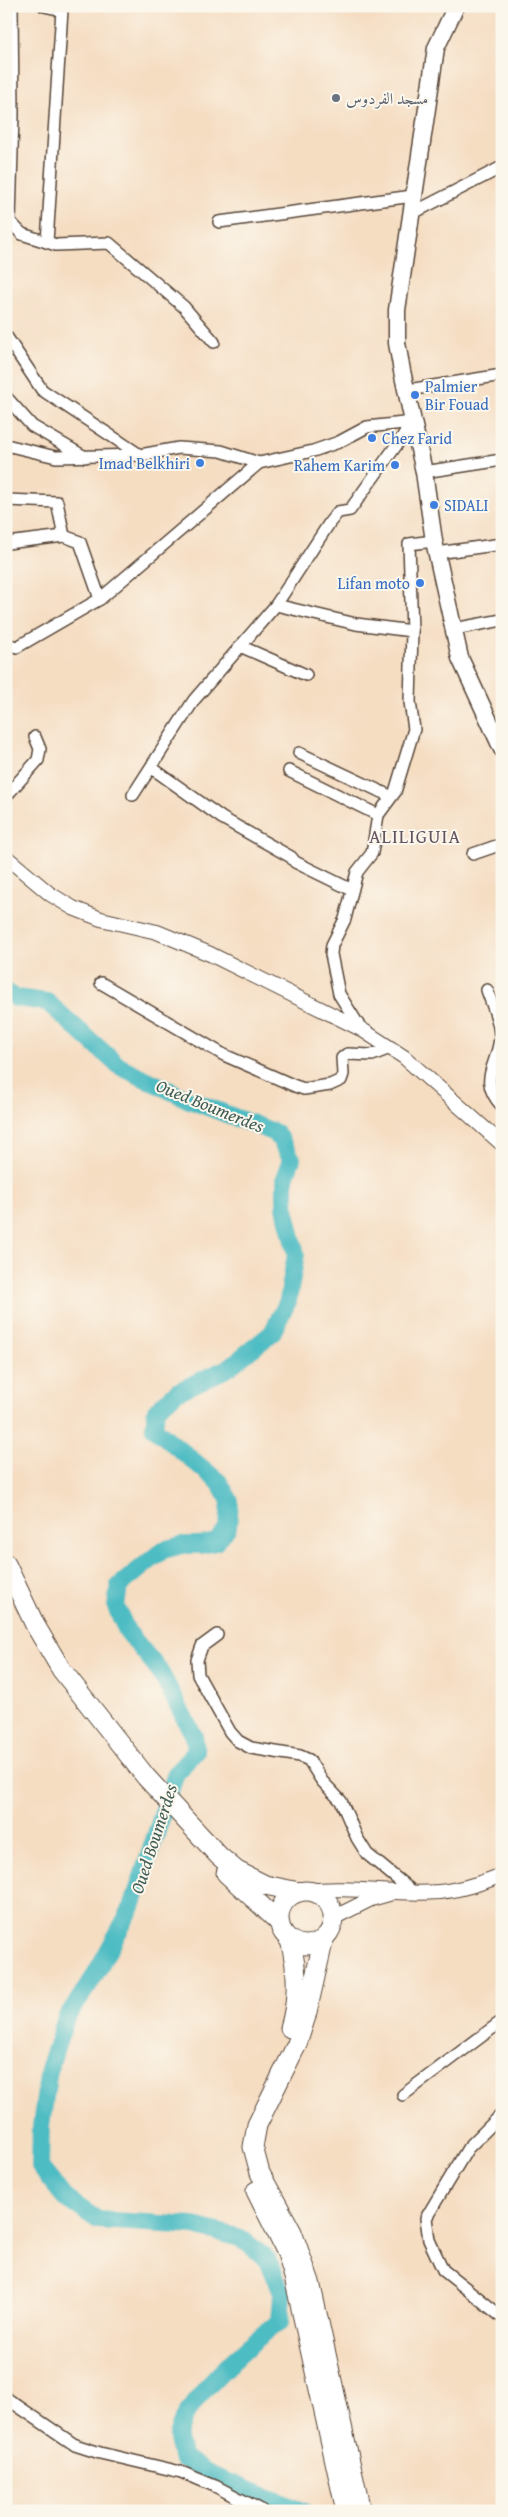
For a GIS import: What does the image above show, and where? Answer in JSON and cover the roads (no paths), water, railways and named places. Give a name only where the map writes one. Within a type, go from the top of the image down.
[{"type":"highway","points":[[6,1564],[35,1625],[61,1669],[154,1792]]},
{"type":"highway","points":[[6,1595],[26,1632],[63,1691],[112,1754],[154,1792],[218,1866],[279,1922]]},
{"type":"highway","points":[[173,1813],[237,1871],[265,1885],[316,1893],[328,1903],[333,1918],[332,1926],[324,1938],[300,2035],[286,2068],[257,2125],[253,2147],[260,2173],[292,2232],[310,2282],[360,2511]]},
{"type":"highway","points":[[303,1892],[285,1900],[279,1914],[281,1929],[290,1940],[295,1959],[297,1986],[294,2015],[278,2058],[243,2125],[241,2143],[243,2164],[287,2253],[294,2277],[346,2511]]},
{"type":"highway","points":[[290,1940],[308,1945],[324,1938]]},
{"type":"main road","points":[[456,6],[436,48],[397,310],[397,343],[424,472],[436,547],[460,658],[502,749]]},
{"type":"street","points":[[12,6],[13,114],[7,220],[22,234],[56,245],[109,243],[184,307],[214,342]]},
{"type":"street","points":[[44,6],[62,10],[47,242]]},
{"type":"street","points":[[411,214],[502,167]]},
{"type":"street","points":[[219,222],[413,196]]},
{"type":"street","points":[[6,336],[42,390],[140,455]]},
{"type":"street","points":[[408,390],[502,375]]},
{"type":"street","points":[[6,397],[32,426],[87,458]]},
{"type":"street","points":[[6,644],[17,647],[100,599],[259,463],[313,451],[339,442],[367,427],[413,422]]},
{"type":"street","points":[[133,795],[194,700],[276,605],[330,522],[338,512],[350,510],[413,422]]},
{"type":"street","points":[[6,445],[56,458],[140,455],[179,448],[220,450],[259,463]]},
{"type":"street","points":[[424,472],[502,460]]},
{"type":"street","points":[[6,500],[58,502],[64,536]]},
{"type":"street","points":[[7,543],[64,536],[80,542],[100,599]]},
{"type":"street","points":[[361,1029],[339,994],[332,945],[345,918],[357,872],[372,853],[378,815],[390,796],[395,792],[414,729],[410,702],[412,631],[409,544],[436,547],[502,544]]},
{"type":"street","points":[[276,605],[356,624],[412,631]]},
{"type":"street","points":[[454,629],[502,620]]},
{"type":"street","points":[[240,646],[306,675]]},
{"type":"street","points":[[6,796],[38,760],[40,749],[35,738]]},
{"type":"street","points":[[299,752],[390,796]]},
{"type":"street","points":[[152,768],[222,818],[295,862],[352,890]]},
{"type":"street","points":[[289,771],[378,815]]},
{"type":"street","points":[[473,854],[502,844]]},
{"type":"street","points":[[6,857],[50,894],[73,908],[101,918],[157,932],[210,954],[361,1029],[410,1062],[502,1144]]},
{"type":"street","points":[[102,983],[224,1055],[304,1088],[330,1085],[341,1080],[343,1074],[342,1058],[347,1054],[372,1055],[390,1048]]},
{"type":"street","points":[[487,990],[497,1020],[500,1038],[489,1083],[491,1092],[502,1106]]},
{"type":"street","points":[[217,1635],[202,1646],[196,1667],[198,1674],[234,1737],[250,1748],[300,1756],[309,1760],[322,1781],[341,1801],[361,1846],[375,1861],[413,1892]]},
{"type":"street","points":[[303,1892],[370,1889],[397,1892],[439,1892],[468,1887],[502,1875]]},
{"type":"street","points":[[333,1918],[371,1900],[397,1892]]},
{"type":"street","points":[[403,2096],[502,2021]]},
{"type":"street","points":[[502,2114],[468,2148],[426,2218],[429,2240],[443,2270],[502,2317]]},
{"type":"street","points":[[6,2398],[75,2445],[100,2453],[181,2472],[215,2486],[263,2511]]},
{"type":"waterway","name":"Oued Boumerdes","points":[[6,992],[16,998],[47,1002],[119,1066],[187,1099],[276,1133],[292,1159],[285,1178],[285,1208],[296,1254],[288,1301],[272,1333],[228,1368],[177,1392],[156,1410],[154,1428],[219,1482],[230,1501],[228,1527],[216,1542],[201,1545],[182,1545],[163,1550],[119,1586],[116,1607],[127,1631],[159,1670],[194,1736],[196,1751],[176,1773],[132,1907],[92,1980],[66,2018],[49,2069],[41,2126],[40,2167],[64,2197],[98,2220],[194,2226],[241,2238],[268,2260],[282,2293],[280,2322],[237,2357],[205,2390],[182,2422],[177,2441],[182,2458],[215,2477],[303,2511]]},
{"type":"place","name":"مسجد الفردوس","points":[[336,98]]},
{"type":"place","name":"Palmier Bir Fouad","points":[[415,395]]},
{"type":"place","name":"Chez Farid","points":[[372,438]]},
{"type":"place","name":"Imad Belkhiri","points":[[200,463]]},
{"type":"place","name":"Rahem Karim","points":[[395,465]]},
{"type":"place","name":"SIDALI","points":[[434,505]]},
{"type":"place","name":"Lifan moto","points":[[420,583]]},
{"type":"district","name":"ALILIGUIA","points":[[415,836]]}]
